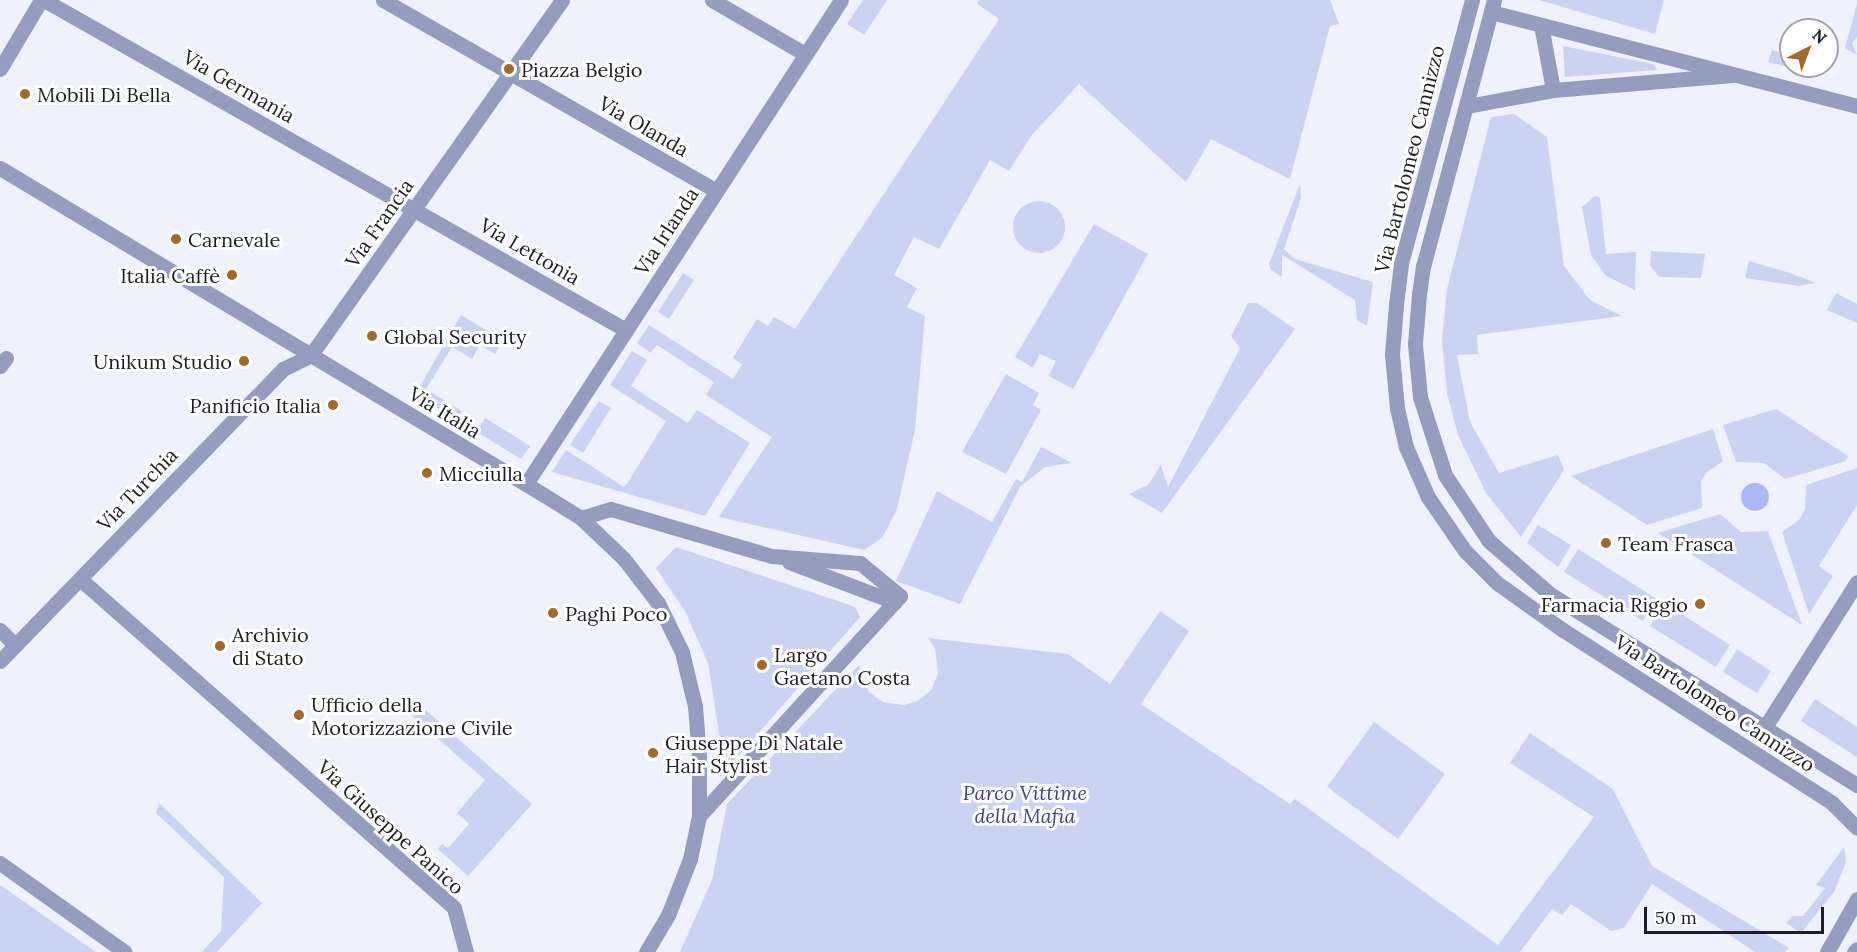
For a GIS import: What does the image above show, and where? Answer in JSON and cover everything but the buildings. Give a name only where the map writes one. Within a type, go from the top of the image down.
[{"type":"street","points":[[0,69],[42,0]]},
{"type":"street","name":"Via Germania","points":[[42,0],[414,209]]},
{"type":"street","name":"Via Olanda","points":[[383,0],[716,191]]},
{"type":"street","name":"Via Francia","points":[[310,356],[562,0]]},
{"type":"street","points":[[711,0],[805,54]]},
{"type":"street","name":"Via Irlanda","points":[[526,484],[840,0]]},
{"type":"street","name":"Via Bartolomeo Cannizzo","points":[[1472,0],[1401,264],[1392,354],[1397,408],[1406,447],[1428,497],[1466,551],[1497,583],[1563,630],[1832,803],[1857,828]]},
{"type":"street","points":[[1492,6],[1541,25],[1741,74],[1857,106]]},
{"type":"street","name":"Via Bartolomeo Cannizzo","points":[[1492,6],[1423,266],[1415,344],[1420,397],[1445,475],[1483,533],[1521,572],[1581,616],[1763,730],[1857,784]]},
{"type":"street","points":[[1541,25],[1553,90]]},
{"type":"street","points":[[1467,106],[1553,90],[1741,74]]},
{"type":"street","name":"Via Italia","points":[[0,168],[581,518],[624,559],[658,603],[682,652],[695,706],[699,816]]},
{"type":"street","name":"Via Lettonia","points":[[414,209],[627,330]]},
{"type":"street","name":"Via Turchia","points":[[0,661],[283,369],[310,356]]},
{"type":"street","points":[[581,518],[611,509],[772,556],[894,602]]},
{"type":"street","points":[[646,952],[680,888],[699,816],[900,596],[860,563],[772,556]]},
{"type":"street","name":"Via Giuseppe Panico","points":[[80,579],[454,908],[466,952]]},
{"type":"street","points":[[1763,730],[1857,582]]},
{"type":"street","points":[[0,630],[15,645]]},
{"type":"street","points":[[0,863],[125,952]]},
{"type":"street","points":[[1827,952],[1857,899]]},
{"type":"green space","points":[[863,0],[887,0],[864,35],[847,24]]},
{"type":"green space","points":[[979,0],[1330,0],[1339,24],[1330,26],[1290,179],[1211,139],[1186,182],[1079,84],[1031,136],[1009,171],[990,160],[939,249],[914,237],[894,275],[917,288],[907,307],[925,316],[915,430],[897,509],[882,538],[864,550],[719,517],[772,437],[706,395],[714,382],[657,345],[651,353],[637,343],[649,325],[733,379],[742,364],[733,358],[757,319],[768,326],[774,317],[795,329],[999,19],[977,4]]},
{"type":"green space","points":[[1539,0],[1664,0],[1655,34]]},
{"type":"green space","points":[[1857,4],[1857,37],[1852,43],[1857,55],[1845,48]]},
{"type":"green space","points":[[1563,46],[1653,64],[1657,70],[1565,77]]},
{"type":"green space","points":[[1772,50],[1779,52],[1779,65],[1768,62]]},
{"type":"green space","points":[[1514,114],[1547,137],[1564,266],[1590,300],[1622,316],[1477,335],[1478,354],[1457,355],[1470,422],[1499,473],[1558,455],[1564,470],[1521,537],[1486,493],[1458,435],[1447,393],[1442,340],[1447,289],[1491,117]]},
{"type":"green space","points":[[1300,184],[1301,198],[1284,249],[1295,259],[1373,282],[1367,326],[1357,320],[1355,300],[1282,255],[1282,277],[1271,270],[1269,264]]},
{"type":"green space","points":[[1595,196],[1600,198],[1606,254],[1636,252],[1635,290],[1606,276],[1591,255],[1582,207]]},
{"type":"green space","points":[[1034,201],[1044,201],[1058,208],[1065,227],[1058,246],[1044,253],[1034,253],[1024,249],[1017,242],[1013,232],[1013,222],[1017,212],[1024,205]]},
{"type":"green space","points":[[1094,224],[1148,254],[1073,389],[1049,376],[1056,361],[1040,354],[1033,368],[1015,357]]},
{"type":"green space","points":[[1651,251],[1705,254],[1701,278],[1659,277],[1650,265]]},
{"type":"green space","points":[[1749,261],[1816,283],[1799,286],[1745,278]]},
{"type":"green space","points":[[683,273],[694,280],[669,319],[658,312]]},
{"type":"green space","points":[[1836,293],[1857,304],[1857,323],[1827,310]]},
{"type":"green space","points":[[1248,303],[1257,303],[1295,329],[1162,513],[1129,494],[1148,485],[1161,465],[1168,487],[1240,348],[1231,336]]},
{"type":"green space","points":[[461,315],[503,340],[495,354],[480,345],[472,359],[452,347],[426,389],[462,411],[457,420],[415,395]]},
{"type":"green space","points":[[632,351],[647,360],[631,386],[688,423],[697,410],[750,443],[705,516],[552,472],[566,450],[624,487],[628,482],[666,421],[610,385]]},
{"type":"green space","points":[[1006,374],[1039,393],[1033,405],[1041,410],[1006,474],[962,452]]},
{"type":"green space","points":[[599,401],[611,408],[583,453],[570,445]]},
{"type":"green space","points":[[1776,409],[1848,456],[1846,461],[1785,479],[1764,463],[1736,462],[1723,425]]},
{"type":"green space","points":[[485,418],[530,446],[521,459],[477,432]]},
{"type":"green space","points":[[1713,429],[1723,461],[1707,472],[1701,481],[1702,508],[1647,525],[1571,476]]},
{"type":"green space","points":[[1041,447],[1072,463],[1045,467],[1020,487],[960,604],[896,581],[937,491],[992,522],[1016,479],[1022,482]]},
{"type":"green space","points":[[1857,468],[1857,505],[1819,566],[1833,576],[1809,614],[1782,532],[1799,520],[1805,509],[1806,485]]},
{"type":"green space","points":[[1720,514],[1741,532],[1768,531],[1802,625],[1658,533]]},
{"type":"green space","points":[[1538,525],[1571,545],[1558,567],[1527,543]]},
{"type":"green space","points":[[676,547],[855,607],[860,617],[720,777],[720,740],[708,663],[685,611],[656,568]]},
{"type":"green space","points":[[1578,549],[1657,599],[1643,621],[1564,572]]},
{"type":"green space","points":[[1664,603],[1730,645],[1716,667],[1650,626]]},
{"type":"green space","name":"Parco Vittime della Mafia","points":[[1160,611],[1189,631],[1141,704],[1290,804],[1295,799],[1498,945],[1594,817],[1510,763],[1530,733],[1613,789],[1652,866],[1789,948],[1785,952],[1755,952],[1652,884],[1624,928],[1611,931],[1571,904],[1562,915],[1552,909],[1520,952],[680,952],[712,880],[727,804],[859,665],[869,692],[883,702],[904,705],[918,701],[931,690],[938,674],[935,649],[928,638],[1068,654],[1110,684]]},
{"type":"green space","points":[[1737,649],[1771,671],[1757,693],[1723,672]]},
{"type":"green space","points":[[1815,699],[1857,727],[1857,757],[1801,721]]},
{"type":"green space","points":[[420,705],[532,804],[468,876],[438,849],[442,844],[448,848],[469,824],[457,813],[485,780],[411,715]]},
{"type":"green space","points":[[1374,722],[1445,774],[1398,839],[1327,787]]},
{"type":"green space","points":[[159,803],[262,903],[217,952],[202,952],[221,931],[224,877],[156,813]]},
{"type":"green space","points":[[1844,847],[1846,862],[1834,892],[1801,933],[1786,923],[1792,916],[1803,916],[1825,888],[1816,885]]},
{"type":"green space","points":[[0,885],[96,952],[0,952]]},
{"type":"water","points":[[1755,483],[1765,487],[1769,497],[1765,507],[1755,511],[1745,507],[1741,497],[1745,487]]},
{"type":"place","name":"Piazza Belgio","points":[[509,69]]},
{"type":"place","name":"Mobili Di Bella","points":[[25,94]]},
{"type":"place","name":"Carnevale","points":[[176,239]]},
{"type":"place","name":"Italia Caffè","points":[[232,275]]},
{"type":"place","name":"Global Security","points":[[372,336]]},
{"type":"place","name":"Unikum Studio","points":[[244,361]]},
{"type":"place","name":"Panificio Italia","points":[[333,405]]},
{"type":"place","name":"Micciulla","points":[[427,473]]},
{"type":"place","name":"Team Frasca","points":[[1606,543]]},
{"type":"place","name":"Farmacia Riggio","points":[[1700,604]]},
{"type":"place","name":"Paghi Poco","points":[[553,613]]},
{"type":"place","name":"Archivio di Stato","points":[[220,646]]},
{"type":"place","name":"Largo Gaetano Costa","points":[[762,665]]},
{"type":"place","name":"Ufficio della Motorizzazione Civile","points":[[299,715]]},
{"type":"place","name":"Giuseppe Di Natale Hair Stylist","points":[[653,753]]}]
